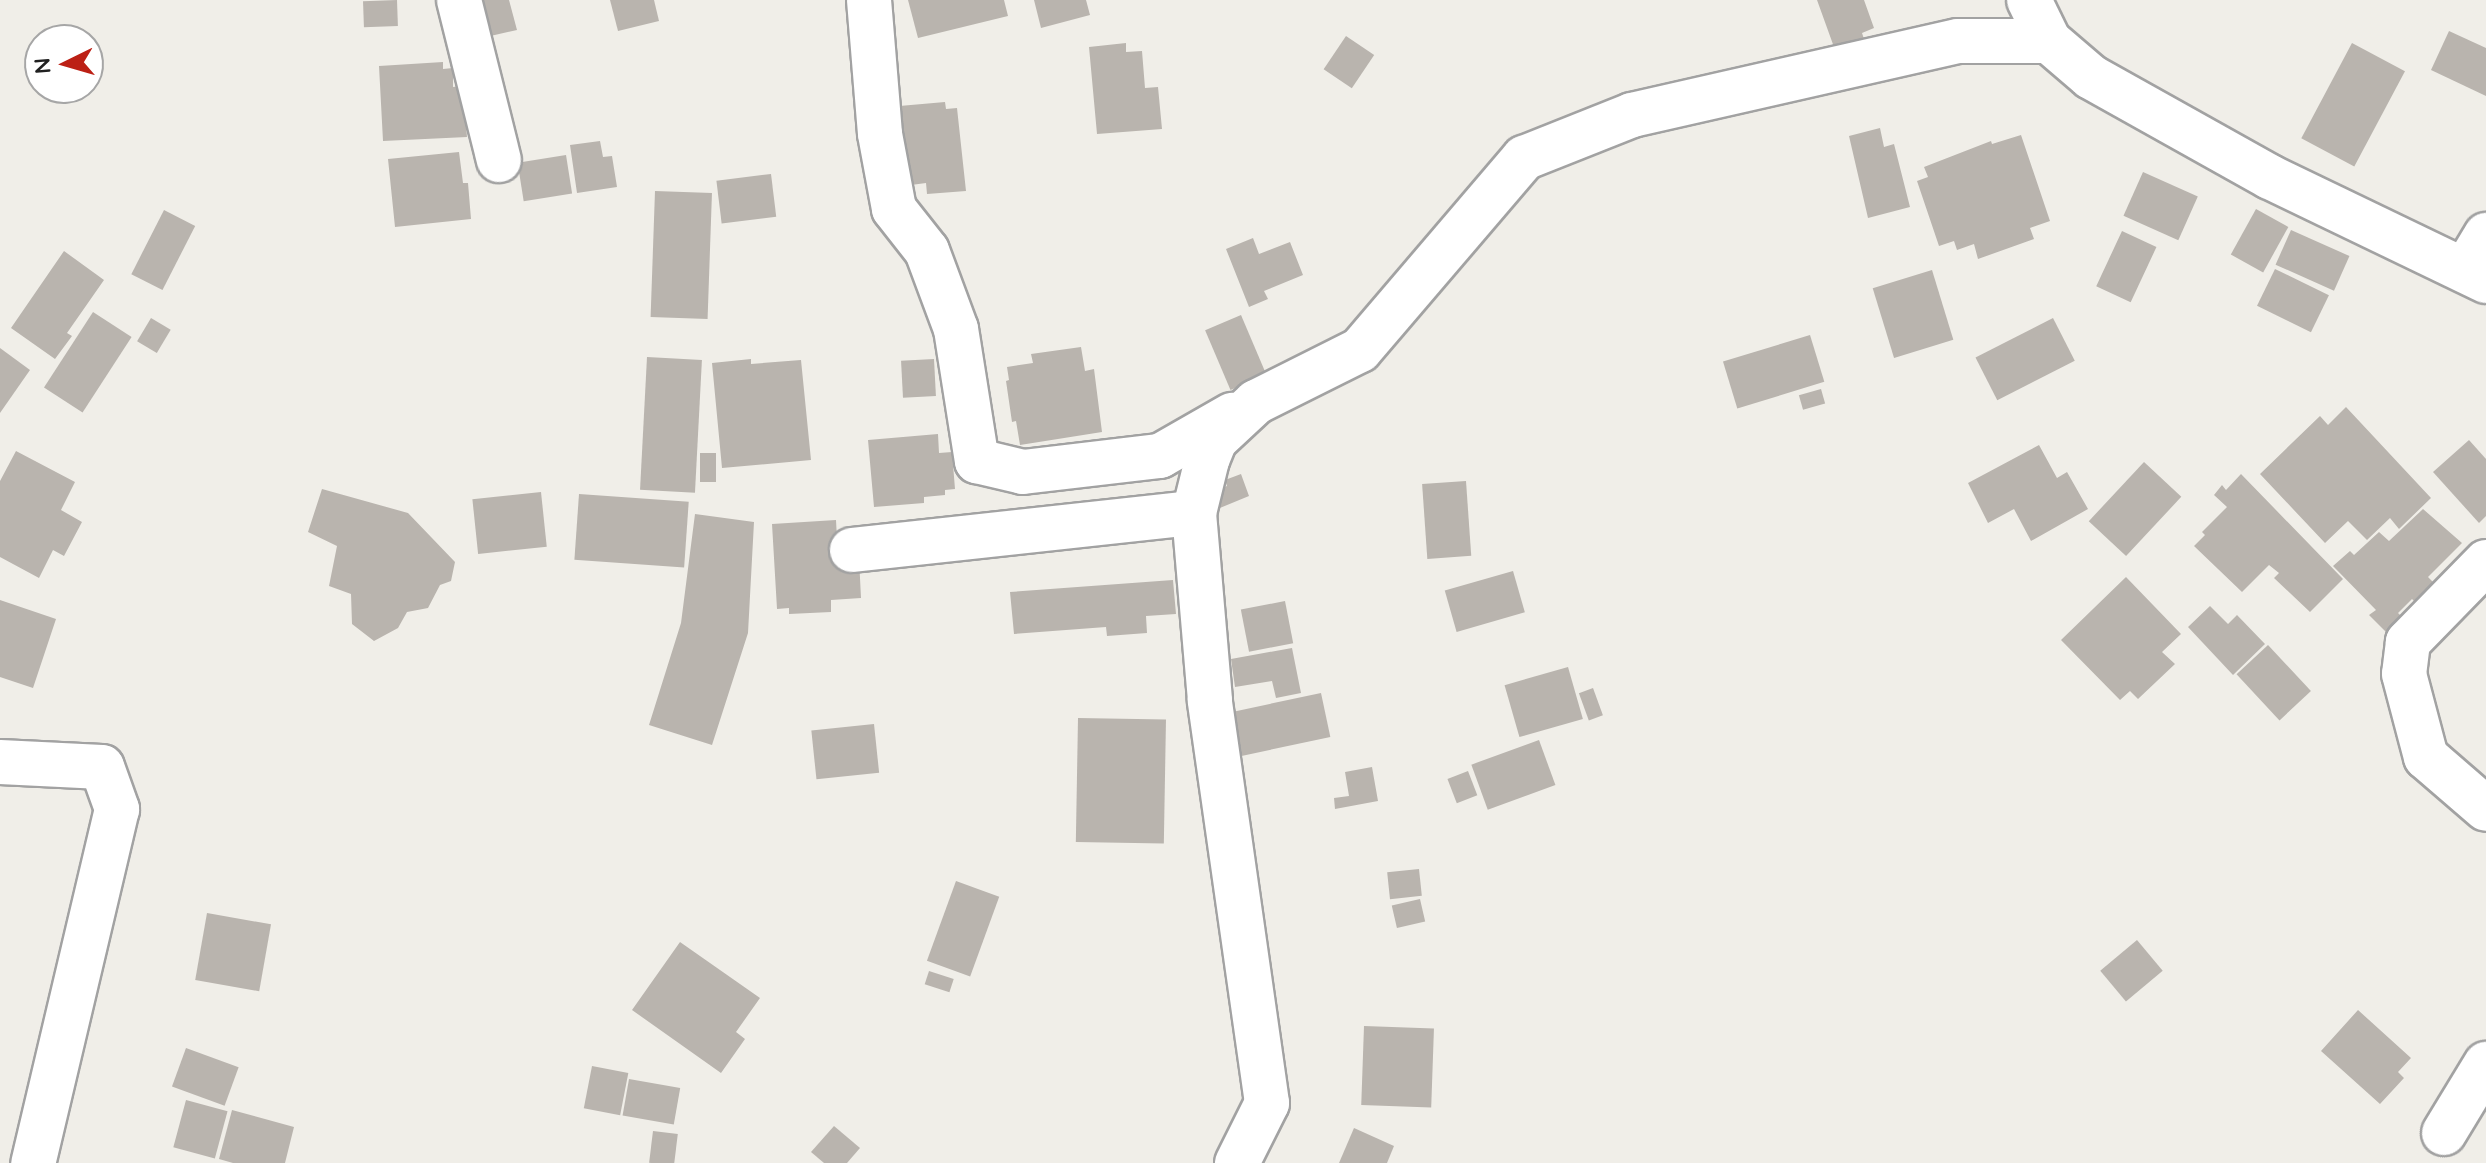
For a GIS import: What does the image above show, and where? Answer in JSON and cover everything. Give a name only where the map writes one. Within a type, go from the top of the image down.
[{"type":"street","points":[[459,0],[499,160]]},
{"type":"street","points":[[869,0],[880,134],[894,209],[927,251],[956,329],[977,461],[1023,472],[1160,456],[1256,402],[1360,350],[1524,158],[1632,115],[1942,44],[1958,41],[2049,41]]},
{"type":"street","points":[[2029,0],[2049,41],[2091,77],[2270,177],[2479,262]]},
{"type":"street","points":[[1237,1163],[1267,1103],[1210,700],[1194,513],[1215,440],[1256,402]]},
{"type":"street","points":[[852,550],[1194,513]]},
{"type":"street","points":[[2486,562],[2408,642],[2404,674],[2426,757],[2486,809]]},
{"type":"street","points":[[0,762],[102,767],[117,809],[33,1163]]},
{"type":"street","points":[[2444,1133],[2486,1064]]},
{"type":"building","points":[[397,0],[398,26],[364,27],[363,1]]},
{"type":"building","points":[[477,0],[509,0],[517,30],[486,37]]},
{"type":"building","points":[[610,0],[654,0],[659,21],[618,31]]},
{"type":"building","points":[[908,0],[1004,0],[1008,16],[918,38]]},
{"type":"building","points":[[1034,0],[1086,0],[1090,15],[1041,28]]},
{"type":"building","points":[[1817,0],[1864,0],[1874,28],[1862,33],[1868,51],[1839,61]]},
{"type":"building","points":[[2449,31],[2486,48],[2486,96],[2431,70]]},
{"type":"building","points":[[1346,36],[1374,55],[1352,88],[1324,69]]},
{"type":"building","points":[[1126,43],[1126,52],[1142,51],[1145,88],[1158,87],[1162,129],[1097,134],[1089,47]]},
{"type":"building","points":[[2352,43],[2405,71],[2354,167],[2301,138]]},
{"type":"building","points":[[443,62],[443,69],[453,68],[453,87],[463,86],[467,137],[383,141],[379,66]]},
{"type":"building","points":[[945,102],[946,109],[957,108],[966,191],[927,194],[926,183],[896,187],[888,107]]},
{"type":"building","points":[[1880,128],[1884,147],[1894,144],[1910,207],[1868,218],[1849,136]]},
{"type":"building","points":[[2021,135],[2050,221],[2030,228],[2034,239],[1978,259],[1974,244],[1957,250],[1954,241],[1939,246],[1917,181],[1928,177],[1924,167],[1991,141],[1992,144]]},
{"type":"building","points":[[600,141],[603,157],[612,156],[617,187],[577,193],[570,145]]},
{"type":"building","points":[[459,152],[463,183],[468,183],[471,219],[395,227],[388,159]]},
{"type":"building","points":[[566,155],[572,194],[524,201],[518,163]]},
{"type":"building","points":[[2143,172],[2198,196],[2178,240],[2123,216]]},
{"type":"building","points":[[771,174],[776,217],[722,223],[716,181]]},
{"type":"building","points":[[655,191],[712,193],[708,319],[651,317]]},
{"type":"building","points":[[2256,209],[2288,227],[2263,272],[2231,254]]},
{"type":"building","points":[[164,210],[195,226],[162,290],[131,274]]},
{"type":"building","points":[[2291,230],[2349,256],[2334,291],[2276,265]]},
{"type":"building","points":[[2122,231],[2156,247],[2131,302],[2096,286]]},
{"type":"building","points":[[1253,238],[1259,254],[1290,242],[1303,275],[1264,291],[1268,299],[1249,307],[1226,249]]},
{"type":"building","points":[[64,251],[104,280],[67,333],[72,336],[55,359],[11,328]]},
{"type":"building","points":[[2275,269],[2329,295],[2311,332],[2257,306]]},
{"type":"building","points":[[1932,270],[1953,340],[1894,358],[1873,288]]},
{"type":"building","points":[[93,312],[132,337],[83,413],[44,387]]},
{"type":"building","points":[[1241,315],[1266,375],[1230,390],[1205,330]]},
{"type":"building","points":[[151,318],[171,330],[157,353],[137,341]]},
{"type":"building","points":[[2053,318],[2075,361],[1997,400],[1975,357]]},
{"type":"building","points":[[1810,335],[1824,382],[1737,408],[1723,362]]},
{"type":"building","points":[[1081,347],[1085,371],[1094,369],[1102,432],[1020,445],[1016,421],[1012,422],[1007,367],[1033,363],[1031,354]]},
{"type":"building","points":[[0,348],[30,370],[0,413]]},
{"type":"building","points":[[647,357],[702,360],[695,493],[640,490]]},
{"type":"building","points":[[751,359],[751,364],[801,360],[811,460],[722,468],[712,363]]},
{"type":"building","points":[[934,359],[936,396],[903,398],[901,361]]},
{"type":"building","points":[[1821,389],[1825,403],[1803,410],[1799,395]]},
{"type":"building","points":[[2346,407],[2431,498],[2399,529],[2390,518],[2367,540],[2348,521],[2325,543],[2260,474],[2320,416],[2328,425]]},
{"type":"building","points":[[938,434],[939,453],[952,452],[955,489],[945,490],[945,495],[924,497],[924,503],[874,507],[868,440]]},
{"type":"building","points":[[2469,440],[2486,459],[2486,516],[2479,523],[2433,472]]},
{"type":"building","points":[[2039,445],[2057,478],[2067,472],[2088,509],[2031,541],[2014,509],[1988,523],[1968,483]]},
{"type":"building","points":[[16,451],[75,482],[61,510],[82,522],[64,556],[53,550],[39,578],[0,557],[0,481]]},
{"type":"building","points":[[700,453],[716,453],[716,482],[700,482]]},
{"type":"building","points":[[2144,462],[2181,497],[2126,556],[2089,521]]},
{"type":"building","points":[[1241,474],[1249,496],[1215,510],[1210,493],[1227,486],[1225,480]]},
{"type":"building","points":[[2241,474],[2343,579],[2310,612],[2274,578],[2279,573],[2269,565],[2242,592],[2194,546],[2205,535],[2202,532],[2227,507],[2214,495],[2222,485],[2226,490]]},
{"type":"building","points":[[1466,481],[1471,556],[1427,559],[1422,484]]},
{"type":"building","points":[[322,489],[408,513],[455,562],[451,581],[440,585],[428,608],[407,612],[398,628],[374,641],[352,624],[351,594],[329,586],[337,546],[308,532]]},
{"type":"building","points":[[541,492],[547,547],[478,554],[472,499]]},
{"type":"building","points":[[579,494],[689,502],[684,568],[574,560]]},
{"type":"building","points":[[2423,509],[2462,543],[2428,577],[2438,587],[2419,606],[2412,599],[2398,613],[2406,621],[2387,633],[2369,615],[2376,610],[2333,566],[2350,551],[2354,555],[2379,532],[2389,541]]},
{"type":"building","points":[[695,514],[754,522],[748,633],[712,745],[649,725],[681,623]]},
{"type":"building","points":[[836,520],[838,558],[859,558],[861,598],[831,600],[831,612],[789,614],[789,608],[777,609],[772,524]]},
{"type":"building","points":[[1513,571],[1525,612],[1457,632],[1445,591]]},
{"type":"building","points":[[2126,577],[2181,634],[2162,652],[2175,664],[2138,699],[2130,691],[2120,700],[2061,640]]},
{"type":"building","points":[[1173,580],[1176,614],[1146,616],[1147,633],[1107,636],[1106,627],[1014,634],[1010,592]]},
{"type":"building","points":[[0,600],[56,619],[33,688],[0,677]]},
{"type":"building","points":[[1285,601],[1293,643],[1249,652],[1241,610]]},
{"type":"building","points":[[2210,606],[2228,624],[2237,615],[2265,644],[2233,675],[2188,627]]},
{"type":"building","points":[[2268,645],[2311,691],[2280,720],[2237,674]]},
{"type":"building","points":[[1292,648],[1301,693],[1276,698],[1272,681],[1235,687],[1231,659]]},
{"type":"building","points":[[1568,667],[1583,719],[1519,737],[1505,685]]},
{"type":"building","points":[[1593,688],[1603,715],[1589,720],[1579,693]]},
{"type":"building","points":[[1321,693],[1330,737],[1234,757],[1225,713]]},
{"type":"building","points":[[1078,718],[1166,720],[1164,844],[1076,842]]},
{"type":"building","points":[[874,724],[879,773],[816,779],[811,731]]},
{"type":"building","points":[[1539,740],[1555,785],[1488,810],[1471,765]]},
{"type":"building","points":[[1372,767],[1378,801],[1335,809],[1334,798],[1349,796],[1345,772]]},
{"type":"building","points":[[1468,771],[1477,795],[1457,803],[1447,779]]},
{"type":"building","points":[[1419,869],[1422,896],[1390,899],[1387,872]]},
{"type":"building","points":[[956,881],[999,897],[970,977],[927,961]]},
{"type":"building","points":[[1420,899],[1425,921],[1397,928],[1392,906]]},
{"type":"building","points":[[207,913],[271,924],[259,991],[195,980]]},
{"type":"building","points":[[2137,940],[2163,971],[2126,1001],[2100,971]]},
{"type":"building","points":[[680,942],[760,998],[736,1032],[745,1039],[721,1073],[632,1010]]},
{"type":"building","points":[[929,971],[954,979],[949,992],[925,984]]},
{"type":"building","points":[[2358,1010],[2411,1058],[2398,1072],[2404,1078],[2380,1104],[2321,1051]]},
{"type":"building","points":[[1364,1026],[1434,1028],[1431,1107],[1361,1105]]},
{"type":"building","points":[[186,1048],[239,1067],[225,1106],[172,1087]]},
{"type":"building","points":[[592,1066],[628,1073],[620,1115],[584,1108]]},
{"type":"building","points":[[629,1079],[680,1088],[674,1124],[623,1115]]},
{"type":"building","points":[[186,1100],[228,1111],[215,1158],[173,1147]]},
{"type":"building","points":[[232,1110],[294,1127],[285,1163],[233,1163],[219,1159]]},
{"type":"building","points":[[834,1126],[860,1148],[847,1163],[824,1163],[811,1152]]},
{"type":"building","points":[[1354,1128],[1394,1146],[1387,1163],[1339,1163]]},
{"type":"building","points":[[653,1131],[678,1134],[674,1163],[649,1163]]}]
